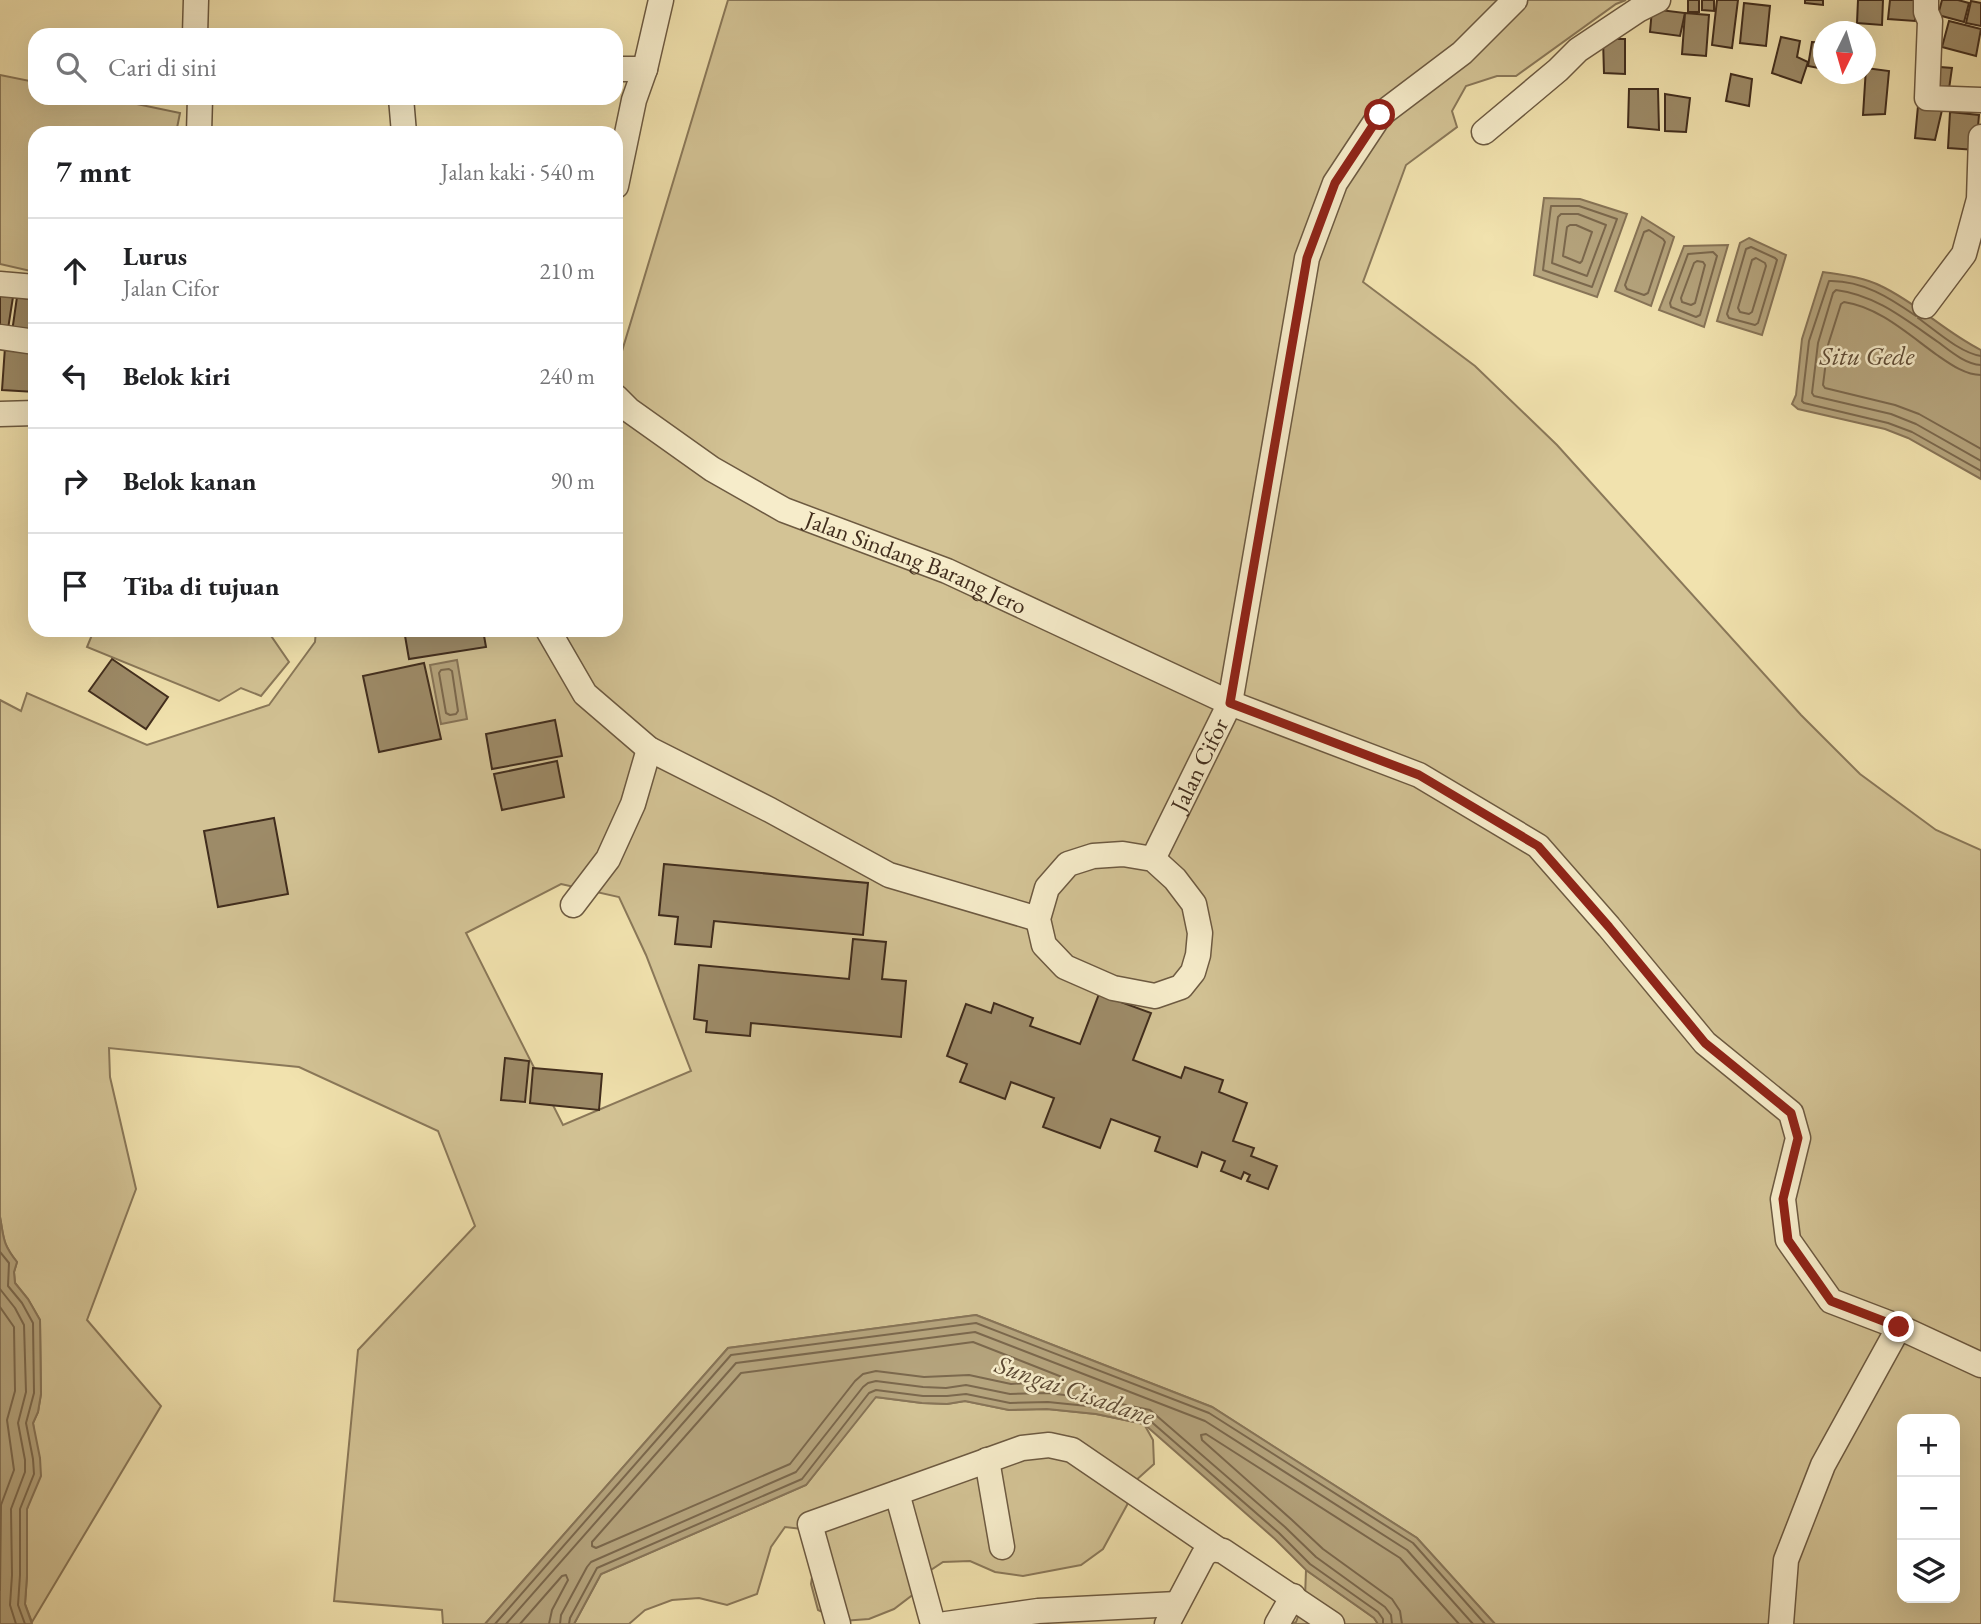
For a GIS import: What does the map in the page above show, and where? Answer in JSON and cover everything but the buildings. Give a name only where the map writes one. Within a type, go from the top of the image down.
[{"type":"street","points":[[195,28],[196,0]]},
{"type":"street","points":[[623,153],[661,0]]},
{"type":"street","name":"Jalan Cifor","points":[[1153,859],[1230,703],[1307,258],[1335,183],[1380,115],[1462,53],[1516,0]]},
{"type":"street","points":[[1484,132],[1578,50],[1638,10],[1658,0]]},
{"type":"street","points":[[1926,0],[1926,12],[1930,21],[1927,98],[1981,100]]},
{"type":"street","points":[[623,69],[645,69]]},
{"type":"street","points":[[199,126],[200,105]]},
{"type":"street","points":[[402,105],[403,126]]},
{"type":"street","points":[[1925,306],[1964,254],[1979,199],[1981,137]]},
{"type":"street","points":[[0,284],[28,286]]},
{"type":"street","points":[[0,337],[28,341]]},
{"type":"street","name":"Jalan Sindang Barang Jero","points":[[623,404],[712,469],[785,510],[947,571],[1230,703],[1419,775],[1538,846],[1705,1043],[1791,1113],[1798,1138],[1783,1199],[1788,1240],[1831,1301],[1899,1327],[1981,1366]]},
{"type":"street","points":[[0,414],[28,414]]},
{"type":"street","points":[[552,637],[585,694],[649,749],[889,874],[1038,919]]},
{"type":"street","points":[[573,905],[608,859],[633,804],[649,749]]},
{"type":"street","points":[[1123,855],[1153,859],[1175,879],[1194,904],[1200,933],[1198,955],[1193,972],[1181,987],[1155,996],[1113,988],[1065,967],[1044,945],[1038,919],[1047,888],[1068,864],[1093,856],[1123,855]]},
{"type":"street","points":[[1781,1624],[1786,1560],[1818,1477],[1899,1327]]},
{"type":"street","points":[[838,1624],[810,1524],[1029,1447],[1049,1445],[1072,1450],[1217,1549]]},
{"type":"street","points":[[987,1460],[1002,1546]]},
{"type":"street","points":[[897,1493],[933,1624]]},
{"type":"street","points":[[946,1624],[1035,1617],[1172,1614],[1203,1556],[1211,1549],[1217,1549],[1223,1550],[1332,1624]]},
{"type":"street","points":[[1277,1624],[1293,1596]]},
{"type":"shaded area","points":[[728,0],[1626,0],[1616,4],[1516,76],[1497,76],[1466,86],[1452,111],[1457,127],[1406,165],[1363,282],[1475,366],[1557,445],[1801,715],[1860,774],[1936,830],[1981,850],[1981,1624],[1495,1624],[1417,1538],[1212,1407],[976,1315],[728,1348],[485,1624],[443,1624],[442,1610],[334,1601],[358,1350],[475,1226],[438,1131],[299,1067],[109,1048],[110,1077],[136,1189],[87,1320],[161,1406],[32,1622],[25,1604],[27,1509],[31,1496],[35,1439],[33,1423],[41,1394],[40,1320],[15,1283],[17,1262],[6,1245],[0,1217],[0,700],[21,711],[27,693],[147,745],[269,705],[315,642],[315,637],[623,637],[623,348]],"holes":[[[561,884],[619,897],[646,955],[691,1071],[563,1125],[466,933]]]},
{"type":"shaded area","points":[[0,75],[28,81],[28,105],[142,105],[180,113],[177,126],[28,126],[28,270],[0,264]]},
{"type":"shaded area","points":[[91,637],[272,637],[289,662],[261,696],[241,688],[219,701],[87,647]]},
{"type":"shaded area","points":[[875,1397],[922,1403],[947,1404],[965,1401],[1009,1410],[1047,1409],[1096,1414],[1144,1424],[1153,1440],[1154,1464],[1134,1482],[1127,1505],[1103,1549],[1081,1565],[1023,1576],[995,1572],[970,1561],[943,1562],[922,1576],[915,1593],[894,1609],[869,1619],[842,1621],[818,1610],[811,1584],[815,1558],[811,1530],[785,1527],[771,1547],[757,1594],[727,1605],[699,1598],[672,1600],[645,1610],[629,1624],[574,1624],[601,1574],[806,1485]]},
{"type":"shaded area","points":[[1306,1570],[1374,1618],[1378,1624],[1292,1624],[1296,1622],[1305,1598]]},
{"type":"water","points":[[1544,198],[1580,199],[1627,214],[1597,297],[1534,275]]},
{"type":"water","points":[[1642,217],[1674,237],[1651,306],[1615,291]]},
{"type":"water","points":[[1749,238],[1786,255],[1762,335],[1717,321],[1740,243]]},
{"type":"water","points":[[1728,245],[1704,327],[1659,310],[1684,246]]},
{"type":"water","name":"Situ Gede","points":[[1823,272],[1860,278],[1881,286],[1981,350],[1981,479],[1908,438],[1885,429],[1798,409],[1792,404],[1796,395],[1802,339]]},
{"type":"water","points":[[457,660],[467,719],[441,724],[430,665]]},
{"type":"water","points":[[0,1217],[6,1245],[17,1262],[15,1283],[40,1320],[41,1394],[33,1423],[41,1476],[27,1509],[25,1604],[32,1624],[0,1624]]},
{"type":"water","name":"Sungai Cisadane","points":[[976,1315],[1212,1407],[1417,1538],[1495,1624],[1378,1624],[1374,1618],[1306,1570],[1275,1539],[1144,1424],[1096,1414],[1047,1409],[1009,1410],[965,1401],[947,1404],[922,1403],[876,1397],[806,1485],[601,1574],[574,1624],[485,1624],[728,1348]]},
{"type":"route","points":[[1380,115],[1335,183],[1307,258],[1230,703],[1419,775],[1538,846],[1705,1043],[1791,1113],[1798,1138],[1783,1199],[1788,1240],[1831,1301],[1899,1327]]}]
